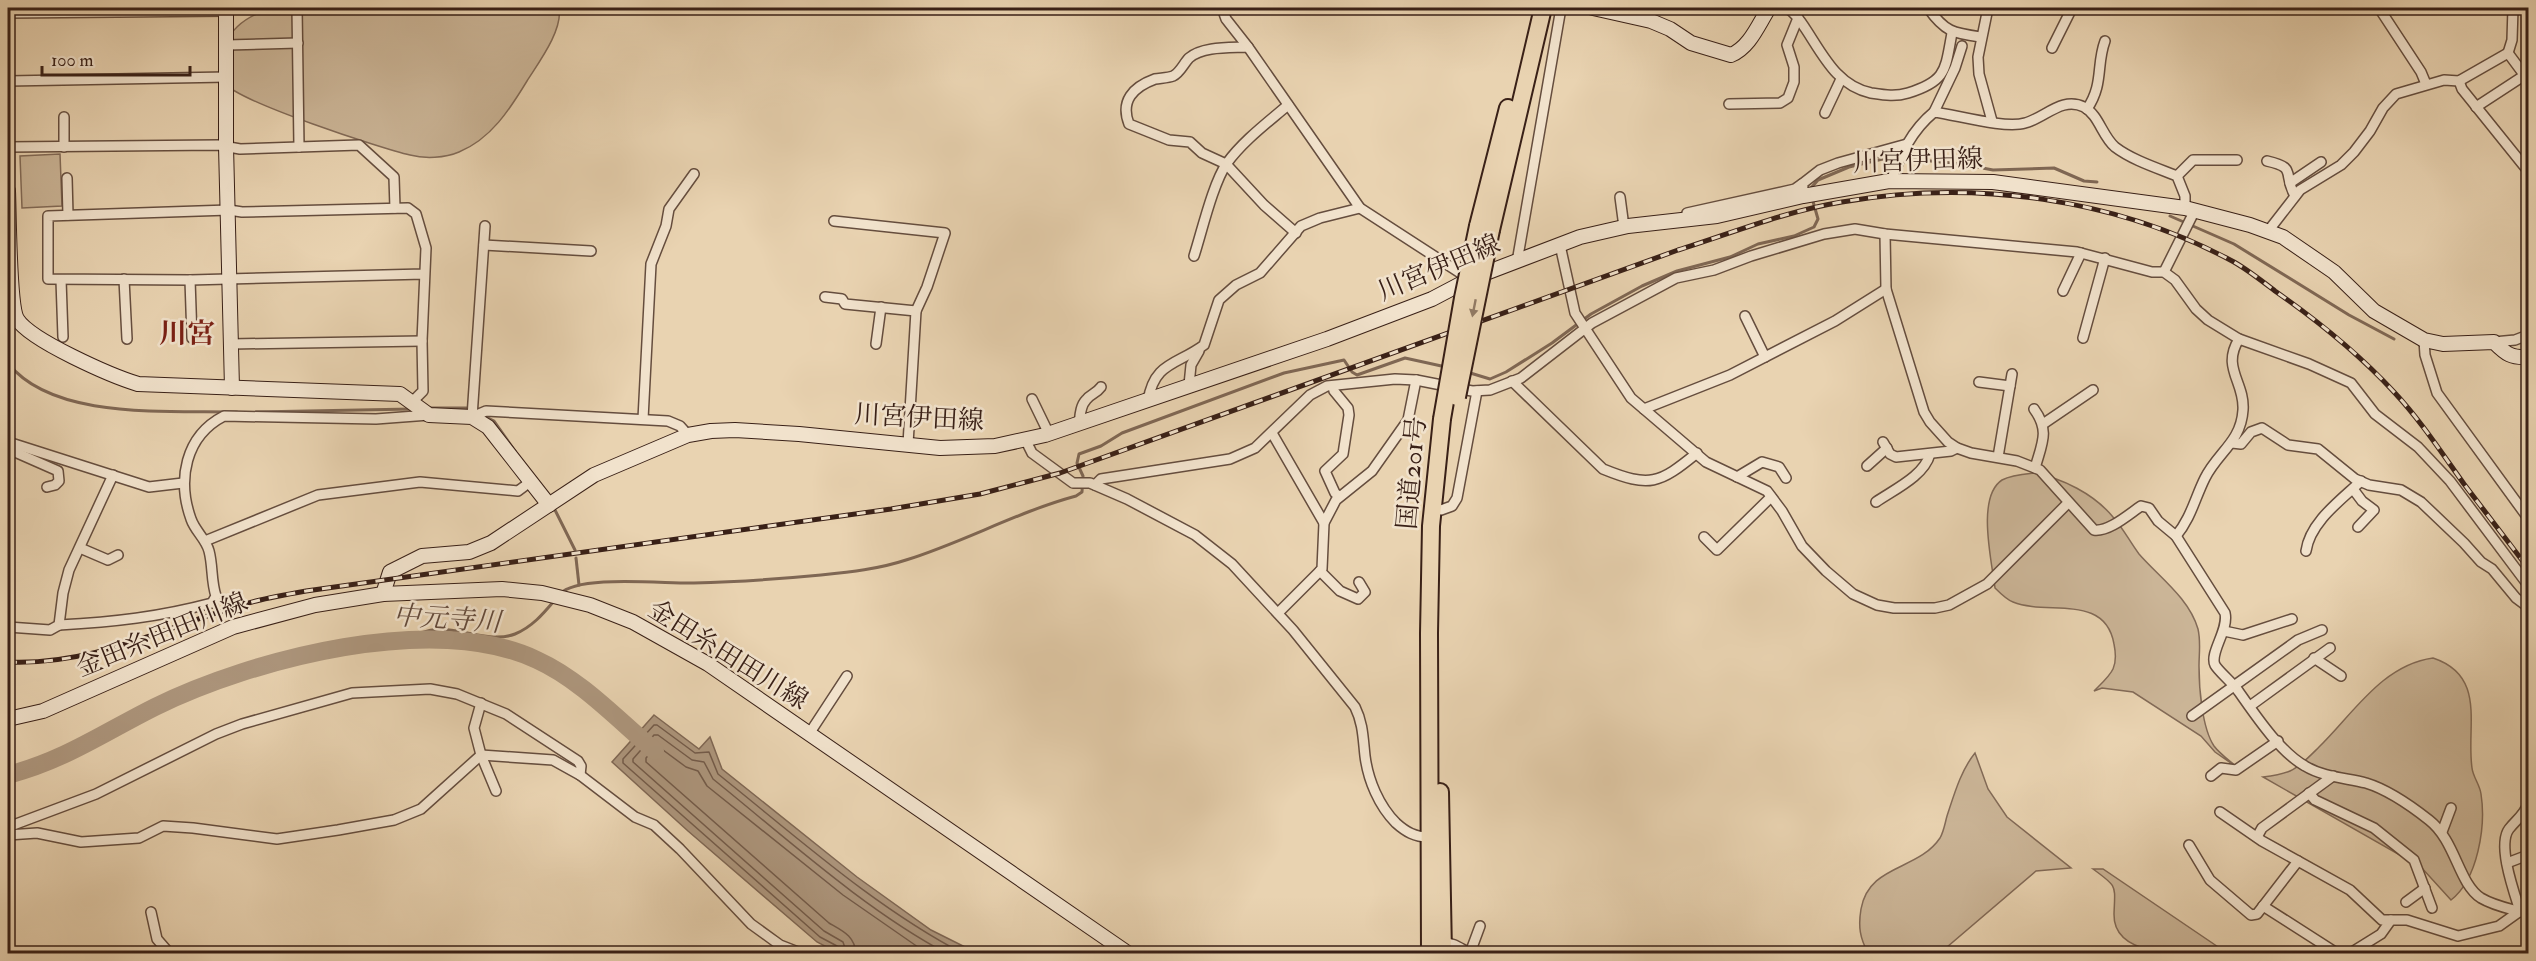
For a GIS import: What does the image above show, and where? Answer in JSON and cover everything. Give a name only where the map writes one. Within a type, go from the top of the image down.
[{"type":"highway","name":"国道201号","points":[[1439,950],[1428,837],[1431,526],[1446,421],[1484,228],[1533,8]]},
{"type":"highway","name":"国道201号","points":[[1484,228],[1543,8]]},
{"type":"highway","name":"国道201号","points":[[1439,950],[1438,633],[1446,421]]},
{"type":"main road","points":[[1593,8],[1651,21],[1670,29],[1691,43],[1731,55],[1741,51],[1769,8]]},
{"type":"main road","points":[[226,9],[226,146],[232,388]]},
{"type":"main road","name":"川宮伊田線","points":[[383,594],[390,572],[422,556],[469,552],[491,543],[594,475],[688,435],[735,430],[940,448],[974,447],[1049,434],[1327,339],[1432,299],[1470,279],[1580,237],[1624,227],[1728,214],[1803,190],[1891,181],[1993,182],[2190,209],[2269,230],[2283,237],[2334,272],[2374,311],[2424,340],[2443,345],[2494,342]]},
{"type":"main road","points":[[8,191],[12,284],[16,318],[33,335],[113,375],[138,384],[400,394],[429,415],[472,417],[488,427],[549,505]]},
{"type":"main road","points":[[2494,342],[2513,357],[2529,357]]},
{"type":"main road","name":"金田糸田田川線","points":[[8,719],[43,711],[233,627],[315,605],[383,594],[502,589],[542,593],[590,605],[633,622],[708,664],[1129,954]]},
{"type":"main road","points":[[2526,954],[2529,950]]},
{"type":"street","points":[[297,8],[298,147]]},
{"type":"street","points":[[1222,8],[1226,19],[1360,208],[1470,279]]},
{"type":"street","points":[[1517,262],[1561,8]]},
{"type":"street","points":[[1787,8],[1798,18],[1841,79],[1860,90],[1887,96],[1925,88],[1937,80],[1945,68],[1952,33]]},
{"type":"street","points":[[1928,8],[1952,33],[1981,37]]},
{"type":"street","points":[[1988,8],[1978,57],[1979,74],[1992,121]]},
{"type":"street","points":[[2052,48],[2072,8]]},
{"type":"street","points":[[2379,8],[2421,72],[2426,84]]},
{"type":"street","points":[[2269,230],[2300,190],[2342,165],[2370,131],[2383,108],[2396,94],[2426,84],[2459,81],[2508,53],[2512,40],[2513,8]]},
{"type":"street","points":[[8,13],[226,9]]},
{"type":"street","points":[[1729,104],[1780,103],[1788,98],[1792,92],[1794,74],[1787,45],[1798,18]]},
{"type":"street","points":[[2087,109],[2094,99],[2098,84],[2104,41]]},
{"type":"street","points":[[227,45],[298,43]]},
{"type":"street","points":[[1891,181],[1907,144],[1919,125],[1934,112],[1955,68],[1962,46]]},
{"type":"street","points":[[1248,47],[1201,51],[1190,58],[1174,75],[1155,79],[1134,89],[1125,104],[1129,124],[1169,140],[1190,142],[1202,153],[1226,164],[1264,205],[1296,233]]},
{"type":"street","points":[[2476,107],[2527,78],[2508,53]]},
{"type":"street","points":[[8,81],[226,77]]},
{"type":"street","points":[[1825,113],[1841,79]]},
{"type":"street","points":[[2459,81],[2462,89],[2529,171]]},
{"type":"street","points":[[1934,112],[2017,125],[2027,123],[2059,106],[2071,104],[2087,109],[2113,146],[2177,177],[2190,209],[2164,272]]},
{"type":"street","points":[[1194,256],[1226,164],[1257,131],[1288,105]]},
{"type":"street","points":[[64,117],[64,147]]},
{"type":"street","points":[[1803,190],[1820,170],[1907,144]]},
{"type":"street","points":[[8,147],[226,146],[240,149],[359,145],[394,177],[395,208]]},
{"type":"street","points":[[2177,177],[2193,160],[2238,160]]},
{"type":"street","points":[[2267,161],[2285,165],[2295,196]]},
{"type":"street","points":[[2290,183],[2321,162]]},
{"type":"street","points":[[643,419],[651,264],[666,226],[669,209],[694,174]]},
{"type":"street","points":[[67,178],[68,215]]},
{"type":"street","points":[[1620,196],[1624,227]]},
{"type":"street","points":[[412,402],[423,391],[422,341],[426,248],[416,214],[408,208],[242,212],[229,210],[48,216],[48,279],[190,280],[424,274]]},
{"type":"street","points":[[1148,401],[1150,386],[1161,370],[1204,345],[1220,300],[1236,285],[1260,273],[1301,226],[1320,218],[1360,208]]},
{"type":"street","points":[[834,221],[945,233],[927,287],[916,311],[908,444]]},
{"type":"street","points":[[485,226],[472,417],[486,411],[668,421],[680,426],[688,435]]},
{"type":"street","points":[[1092,484],[1101,479],[1230,459],[1255,448],[1310,395],[1333,386],[1395,379],[1477,391],[1490,390],[1521,378],[1584,328],[1676,278],[1714,270],[1824,234],[1855,229],[1885,234],[2081,253],[2152,272],[2164,272],[2175,280],[2196,309],[2208,320],[2239,339],[2309,364],[2351,383],[2375,414],[2418,447],[2450,481],[2529,585]]},
{"type":"street","points":[[1885,234],[1886,289],[1924,412],[1938,433],[1957,448],[2040,470],[2094,530],[2100,531],[2108,527],[2141,506],[2149,508],[2158,521],[2176,536],[2225,613],[2227,621],[2214,659],[2215,666],[2234,684],[2288,754],[2304,766],[2318,772],[2386,791],[2431,821],[2452,847],[2470,886],[2480,897],[2524,912]]},
{"type":"street","points":[[484,245],[591,251]]},
{"type":"street","points":[[1560,245],[1575,313],[1631,398],[1721,471],[1757,486],[1771,497],[1802,546],[1853,594],[1877,605],[1918,609],[1949,605],[1987,584],[2068,503]]},
{"type":"street","points":[[2062,291],[2081,253]]},
{"type":"street","points":[[2083,338],[2105,258]]},
{"type":"street","points":[[124,279],[127,339]]},
{"type":"street","points":[[61,280],[63,337]]},
{"type":"street","points":[[190,280],[192,338]]},
{"type":"street","points":[[1644,409],[1730,375],[1835,321],[1886,289]]},
{"type":"street","points":[[825,297],[842,298],[845,304],[916,311]]},
{"type":"street","points":[[876,344],[881,307]]},
{"type":"street","points":[[1745,316],[1765,357]]},
{"type":"street","points":[[2494,342],[2515,340],[2529,335]]},
{"type":"street","points":[[2176,536],[2190,518],[2210,470],[2232,443],[2243,413],[2231,357],[2239,339]]},
{"type":"street","points":[[2424,340],[2425,355],[2437,393],[2529,518]]},
{"type":"street","points":[[231,344],[422,341]]},
{"type":"street","points":[[1189,385],[1191,365],[1200,348]]},
{"type":"street","points":[[1998,458],[2012,374]]},
{"type":"street","points":[[1278,613],[1320,571],[1324,550],[1324,523],[1339,496],[1372,471],[1408,420],[1416,381]]},
{"type":"street","points":[[1512,381],[1603,469],[1622,476],[1653,481],[1665,478],[1697,453]]},
{"type":"street","points":[[1979,382],[2010,386]]},
{"type":"street","points":[[1333,386],[1334,391],[1348,408],[1349,415],[1343,454],[1325,471],[1335,493],[1339,496]]},
{"type":"street","points":[[1078,424],[1083,403],[1088,397],[1096,394],[1101,387]]},
{"type":"street","points":[[2043,424],[2093,390]]},
{"type":"street","points":[[1441,510],[1452,506],[1457,498],[1477,391]]},
{"type":"street","points":[[1032,399],[1049,434]]},
{"type":"street","points":[[2034,408],[2043,424],[2044,431],[2035,468]]},
{"type":"street","points":[[8,627],[50,630],[59,625],[129,621],[212,603],[216,597],[211,584],[210,552],[190,519],[183,483],[192,446],[213,422],[224,416],[376,419],[429,415]]},
{"type":"street","points":[[2232,443],[2241,444],[2251,432],[2262,428],[2288,444],[2318,449],[2361,481],[2402,490],[2421,502],[2481,562],[2492,569],[2516,598],[2529,607]]},
{"type":"street","points":[[1272,433],[1324,523]]},
{"type":"street","points":[[1025,439],[1032,453],[1075,483],[1092,484],[1127,499],[1195,536],[1232,564],[1278,613],[1355,707],[1363,722],[1370,778],[1386,814],[1416,837],[1428,837]]},
{"type":"street","points":[[8,442],[149,487],[183,483]]},
{"type":"street","points":[[1867,466],[1885,445],[1890,454],[1896,457],[1951,451],[1957,448]]},
{"type":"street","points":[[8,449],[58,471],[59,481],[47,487]]},
{"type":"street","points":[[1876,502],[1914,476],[1927,463],[1930,454]]},
{"type":"street","points":[[1737,477],[1762,462],[1779,467],[1786,478]]},
{"type":"street","points":[[59,625],[69,570],[113,475]]},
{"type":"street","points":[[2306,551],[2307,540],[2326,513],[2361,481]]},
{"type":"street","points":[[205,541],[318,495],[420,482],[518,491],[530,482]]},
{"type":"street","points":[[2353,489],[2362,501],[2374,510],[2358,528]]},
{"type":"street","points":[[1704,537],[1717,550],[1771,497]]},
{"type":"street","points":[[2521,508],[2529,500]]},
{"type":"street","points":[[80,548],[108,560],[118,555]]},
{"type":"street","points":[[1320,571],[1340,591],[1358,599],[1365,592],[1359,582]]},
{"type":"street","points":[[2224,631],[2243,635],[2292,619]]},
{"type":"street","points":[[2192,716],[2298,640],[2322,630]]},
{"type":"street","points":[[2250,706],[2330,648]]},
{"type":"street","points":[[2314,658],[2341,676]]},
{"type":"street","points":[[809,734],[847,676]]},
{"type":"street","points":[[8,827],[96,794],[242,724],[352,693],[430,689],[457,694],[506,714],[578,761],[581,766],[580,775]]},
{"type":"street","points":[[480,703],[474,728],[481,755],[496,791]]},
{"type":"street","points":[[2211,776],[2221,768],[2236,770],[2278,741]]},
{"type":"street","points":[[8,835],[37,833],[81,842],[138,838],[163,826],[277,839],[394,820],[421,810],[481,755],[554,760],[580,775],[635,817],[654,825],[751,924],[780,945],[803,954]]},
{"type":"street","points":[[2257,837],[2262,828],[2333,776]]},
{"type":"street","points":[[2309,794],[2315,800],[2383,833],[2414,860],[2432,908]]},
{"type":"street","points":[[2524,912],[2503,847],[2505,837],[2529,804]]},
{"type":"street","points":[[2442,832],[2451,808]]},
{"type":"street","points":[[2220,812],[2257,837],[2350,890],[2382,920],[2407,920],[2458,936],[2499,926],[2524,912]]},
{"type":"street","points":[[2188,845],[2210,880],[2251,915],[2257,914],[2298,861]]},
{"type":"street","points":[[2507,863],[2529,855]]},
{"type":"street","points":[[2406,902],[2425,888]]},
{"type":"street","points":[[2263,906],[2335,952],[2352,952],[2381,934],[2391,920]]},
{"type":"street","points":[[151,912],[157,939],[170,954]]},
{"type":"street","points":[[1439,950],[1451,942],[1471,953],[1480,926]]},
{"type":"shaded area","points":[[274,8],[559,8],[559,17],[554,36],[514,102],[499,122],[470,146],[453,154],[428,157],[395,151],[312,124],[255,101],[225,83],[221,73],[220,59],[229,37],[245,20]]},
{"type":"shaded area","points":[[60,154],[62,206],[22,208],[20,156]]},
{"type":"shaded area","points":[[2034,473],[2066,483],[2097,501],[2120,526],[2139,554],[2173,588],[2188,607],[2199,634],[2200,685],[2207,729],[2214,746],[2238,768],[2215,752],[2201,736],[2133,692],[2102,688],[2094,691],[2112,671],[2115,660],[2114,644],[2109,628],[2099,618],[2073,609],[2027,606],[2013,602],[1995,588],[1988,531],[1990,500],[1994,488],[2002,480]]},
{"type":"shaded area","points":[[2433,658],[2450,666],[2461,677],[2467,690],[2471,719],[2472,768],[2480,791],[2482,807],[2481,836],[2474,866],[2460,891],[2451,900],[2421,867],[2263,777],[2290,771],[2298,766],[2383,681],[2398,670],[2415,662]]},
{"type":"shaded area","points":[[1975,753],[1988,789],[2007,817],[2071,868],[2036,871],[1940,953],[1868,953],[1861,937],[1860,927],[1861,909],[1866,894],[1884,875],[1919,857],[1931,849],[1940,838],[1958,783]]},
{"type":"shaded area","points":[[2093,869],[2103,869],[2227,953],[2157,952],[2126,940],[2117,929],[2113,887]]},
{"type":"water","points":[[654,715],[699,749],[710,737],[722,769],[857,877],[931,930],[977,953],[838,953],[817,942],[612,762]]},
{"type":"waterway","points":[[1812,191],[1811,188],[1818,180],[1849,167],[1891,157],[1961,164],[1993,170],[2054,168],[2084,181],[2097,182]]},
{"type":"waterway","points":[[1467,372],[1490,379],[1506,372],[1552,343],[1591,314],[1642,286],[1677,271],[1730,257],[1758,244],[1794,236],[1814,227],[1818,219],[1812,198]]},
{"type":"waterway","points":[[2170,216],[2234,244],[2349,315],[2394,339]]},
{"type":"waterway","points":[[560,594],[570,588],[603,582],[694,583],[758,580],[843,573],[896,563],[949,545],[1033,510],[1076,496],[1082,492],[1083,476],[1077,463],[1079,454],[1101,446],[1122,433],[1284,373],[1344,360],[1352,372],[1357,375],[1405,358],[1446,367]]},
{"type":"waterway","points":[[8,363],[28,382],[53,395],[83,403],[147,411],[237,412]]},
{"type":"waterway","points":[[430,408],[471,410]]},
{"type":"waterway","points":[[256,412],[411,409]]},
{"type":"waterway","points":[[482,415],[494,421],[515,451]]},
{"type":"waterway","points":[[553,506],[575,550]]},
{"type":"waterway","points":[[576,558],[579,585]]},
{"type":"waterway","points":[[411,640],[422,633],[435,630],[489,637],[515,634],[532,624],[554,601]]},
{"type":"waterway","name":"中元寺川","points":[[8,775],[48,762],[155,707],[195,689],[241,673],[292,658],[344,647],[397,641],[448,640],[495,646],[537,660],[584,689],[655,751]]},
{"type":"railway","points":[[8,662],[41,661],[104,650],[225,610],[306,591],[891,509],[980,494],[1060,473],[1678,250],[1759,223],[1842,202],[1892,195],[1942,193],[1993,194],[2043,199],[2093,209],[2142,222],[2189,240],[2239,265],[2337,338],[2394,392],[2422,425],[2528,568]]},
{"type":"district","name":"川宮","points":[[187,334]]}]
